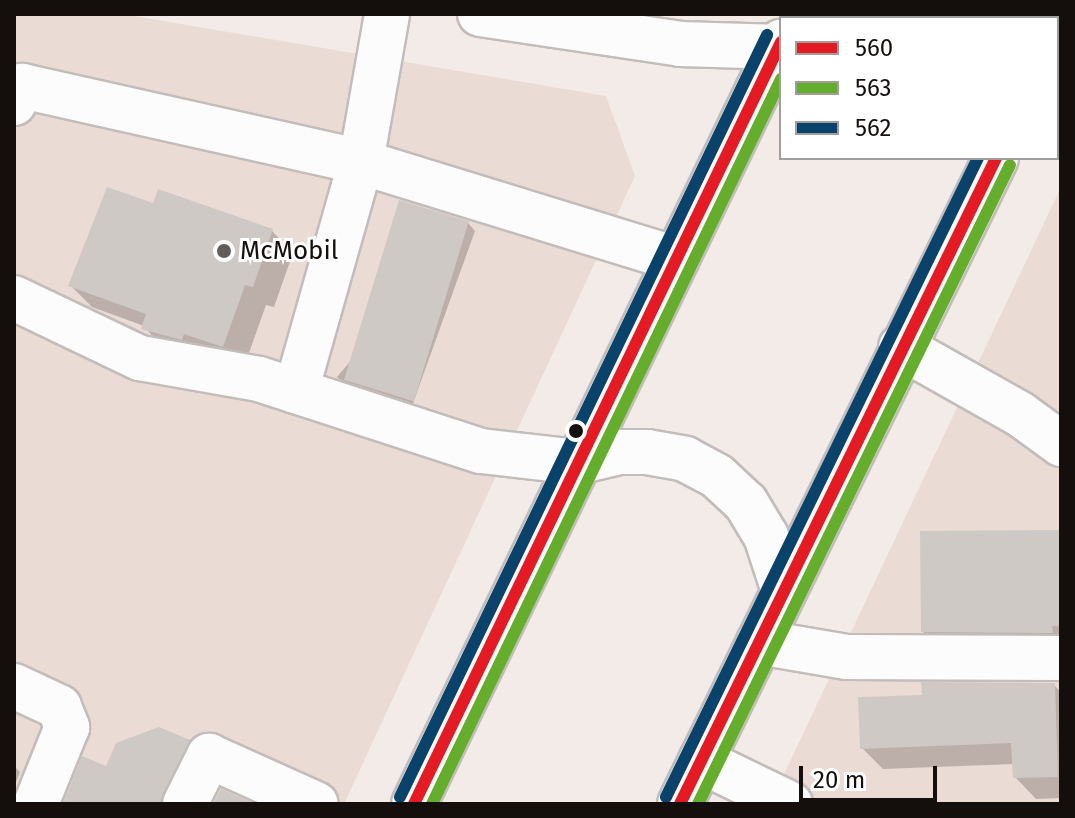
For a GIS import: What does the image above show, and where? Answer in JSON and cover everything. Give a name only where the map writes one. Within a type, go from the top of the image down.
[{"type":"main road","points":[[296,391],[361,162],[387,14]]},
{"type":"main road","points":[[480,14],[680,44],[779,35]]},
{"type":"main road","points":[[414,804],[779,46]]},
{"type":"main road","points":[[14,103],[22,86],[361,162],[676,259]]},
{"type":"main road","points":[[680,804],[995,160]]},
{"type":"main road","points":[[14,298],[140,358],[259,379],[481,451],[578,462],[619,452],[647,452],[685,459],[717,476],[746,503],[766,536],[784,591]]},
{"type":"main road","points":[[901,347],[1020,414],[1061,444]]},
{"type":"main road","points":[[759,642],[847,657],[1061,658]]},
{"type":"main road","points":[[14,686],[59,707],[67,727],[36,804]]},
{"type":"main road","points":[[185,804],[209,756],[289,798]]},
{"type":"main road","points":[[701,761],[790,804]]},
{"type":"shaded area","points":[[14,14],[122,14],[606,96],[635,176],[344,804],[14,804]]},
{"type":"shaded area","points":[[1061,187],[1061,804],[770,804]]},
{"type":"building","points":[[107,187],[153,203],[158,189],[273,229],[253,287],[245,285],[223,347],[184,334],[182,340],[141,329],[146,314],[68,286]]},
{"type":"building","points":[[399,200],[469,221],[414,401],[344,380]]},
{"type":"building","points":[[1061,530],[1061,626],[1052,626],[1053,633],[921,632],[920,531]]},
{"type":"building","points":[[921,682],[1055,683],[1058,777],[1013,778],[1011,743],[860,749],[858,697],[922,695]]},
{"type":"building","points":[[159,727],[190,740],[160,804],[63,804],[82,756],[106,766],[116,743]]},
{"type":"building","points":[[221,789],[255,804],[213,804]]},
{"type":"transit line","name":"562","points":[[400,797],[767,35]]},
{"type":"transit line","name":"560","points":[[414,804],[779,46]]},
{"type":"transit line","name":"563","points":[[432,804],[779,83]]},
{"type":"transit line","name":"562","points":[[666,797],[977,160]]},
{"type":"transit line","name":"560","points":[[680,804],[995,160]]},
{"type":"transit line","name":"563","points":[[698,804],[1010,165]]},
{"type":"place","name":"McMobil","points":[[224,251]]}]
